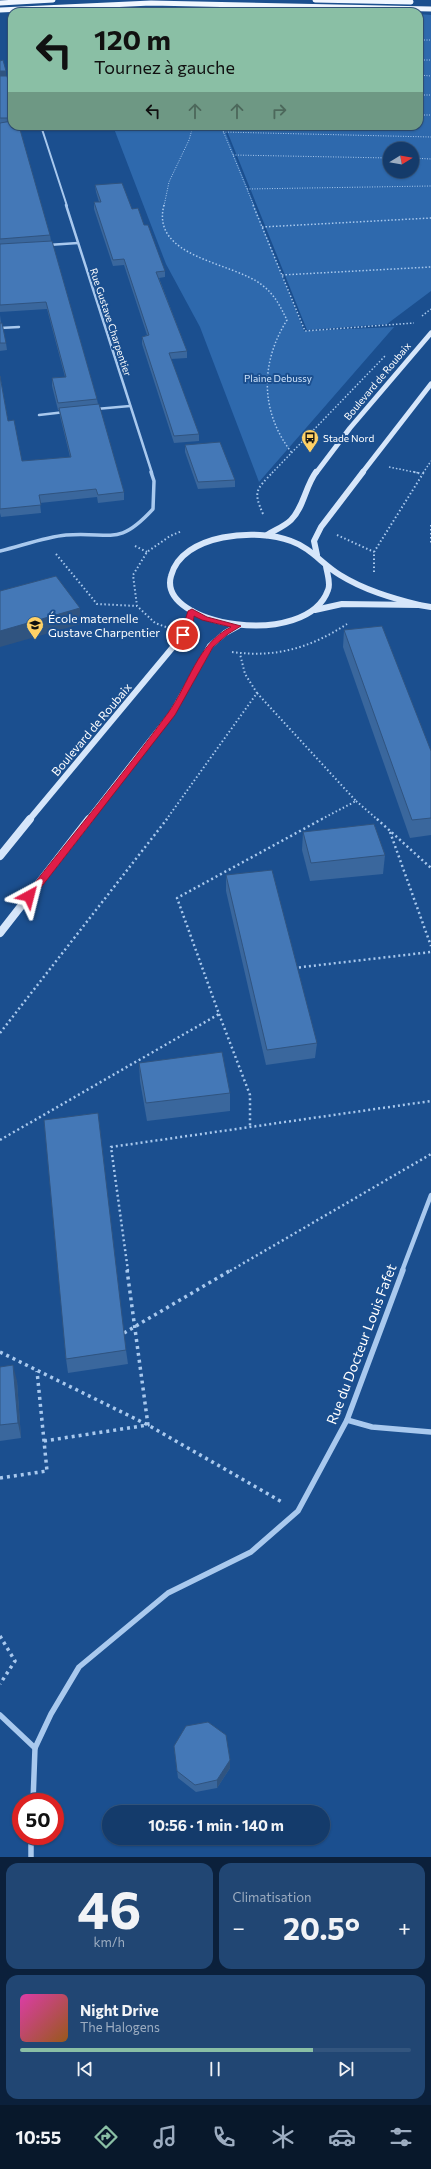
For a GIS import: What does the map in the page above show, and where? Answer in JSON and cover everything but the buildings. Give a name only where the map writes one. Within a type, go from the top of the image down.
[{"type":"main road","points":[[0,3],[53,0]]},
{"type":"main road","points":[[314,0],[416,2]]},
{"type":"main road","points":[[43,8],[151,3],[384,8]]},
{"type":"main road","name":"Boulevard de Roubaix","points":[[267,536],[291,520],[301,506],[312,478],[350,428],[431,333]]},
{"type":"main road","points":[[317,555],[314,541],[321,527],[431,384]]},
{"type":"main road","points":[[245,534],[267,536],[286,540],[303,546],[317,555],[326,566],[331,577],[330,588],[325,600],[314,610],[302,617],[282,623],[255,627],[238,626],[205,618],[192,611],[178,600],[172,588],[171,574],[177,562],[193,548],[224,537],[245,534]]},
{"type":"main road","points":[[326,566],[354,583],[370,590],[419,605],[431,607]]},
{"type":"main road","points":[[314,610],[342,604],[419,605]]},
{"type":"main road","name":"Boulevard de Roubaix","points":[[0,856],[183,635],[189,624],[192,611]]},
{"type":"main road","points":[[0,933],[172,713],[210,646],[225,633],[238,626]]},
{"type":"street","name":"Rue Gustave Charpentier","points":[[0,551],[66,535],[117,536],[138,525],[153,509],[154,481],[42,130]]},
{"type":"street","points":[[47,245],[78,243]]},
{"type":"street","points":[[0,328],[18,327]]},
{"type":"street","points":[[92,410],[130,406]]},
{"type":"street","points":[[39,415],[69,412]]},
{"type":"street","name":"Rue du Docteur Louis Fafet","points":[[33,1793],[35,1748],[51,1714],[79,1667],[168,1593],[251,1552],[298,1511],[347,1420],[431,1196]]},
{"type":"street","points":[[347,1420],[372,1427],[431,1432]]},
{"type":"street","points":[[0,1715],[35,1748]]},
{"type":"street","points":[[31,1845],[31,1857]]},
{"type":"path","points":[[193,130],[170,179],[162,217],[165,230],[170,240],[186,251],[250,276],[269,290],[284,309],[287,320],[277,335],[267,369],[272,411],[284,444],[292,453]]},
{"type":"path","points":[[414,324],[305,331],[223,132],[431,137]]},
{"type":"path","points":[[233,155],[383,158]]},
{"type":"path","points":[[419,158],[431,159]]},
{"type":"path","points":[[247,189],[431,186]]},
{"type":"path","points":[[262,227],[431,218]]},
{"type":"path","points":[[282,275],[431,267]]},
{"type":"path","points":[[409,329],[431,309]]},
{"type":"path","points":[[263,514],[256,498],[259,488],[388,352]]},
{"type":"path","points":[[374,573],[374,552],[431,461]]},
{"type":"path","points":[[385,466],[422,474]]},
{"type":"path","points":[[431,526],[431,543]]},
{"type":"path","points":[[332,532],[374,552]]},
{"type":"path","points":[[45,540],[97,604],[138,606]]},
{"type":"path","points":[[229,652],[240,654],[262,653],[296,648],[323,639],[349,622]]},
{"type":"path","points":[[240,654],[244,674],[257,693],[356,801],[431,868]]},
{"type":"path","points":[[0,1033],[167,819],[257,693]]},
{"type":"path","points":[[250,1127],[250,1095],[177,898],[356,801]]},
{"type":"path","points":[[390,832],[431,946]]},
{"type":"path","points":[[292,968],[431,952]]},
{"type":"path","points":[[0,1140],[219,1014]]},
{"type":"path","points":[[148,1425],[111,1147],[431,1101]]},
{"type":"path","points":[[124,1333],[431,1154]]},
{"type":"path","points":[[0,1352],[148,1425],[298,1511]]},
{"type":"path","points":[[0,1478],[48,1471],[37,1370]]},
{"type":"path","points":[[44,1440],[148,1425]]},
{"type":"path","points":[[0,1636],[16,1661],[0,1684]]},
{"type":"green space","points":[[423,14],[431,15],[431,291],[387,324],[307,330],[227,130],[423,130]]},
{"type":"green space","name":"Plaine Debussy","points":[[115,130],[225,130],[304,331],[394,327],[259,482],[200,327],[166,264]]},
{"type":"place","name":"Stade Nord","points":[[310,453]]},
{"type":"place","name":"École maternelle Gustave Charpentier","points":[[35,640]]},
{"type":"route","points":[[29,896],[172,713],[210,646],[225,633],[238,626],[205,618],[192,611],[189,624],[183,635]]}]
